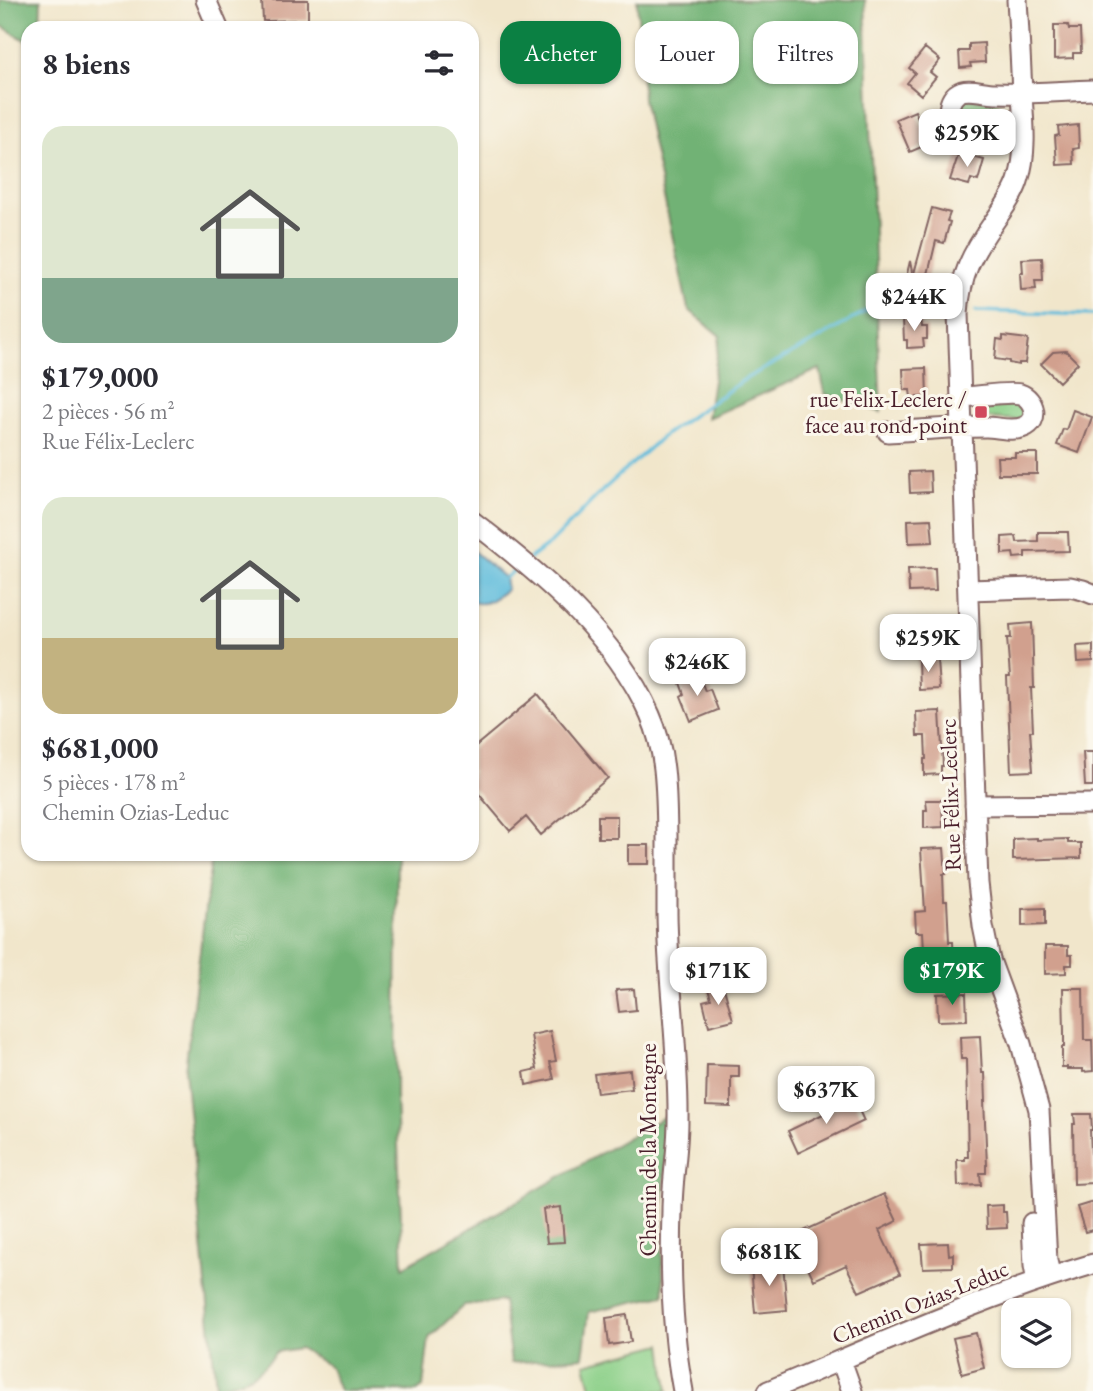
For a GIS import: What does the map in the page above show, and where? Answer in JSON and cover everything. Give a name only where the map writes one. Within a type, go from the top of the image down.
[{"type":"street","points":[[206,0],[215,21]]},
{"type":"street","name":"Rue Félix-Leclerc","points":[[1017,0],[1023,163],[1010,200],[972,255],[962,283],[958,314],[978,883],[987,948],[1028,1068],[1034,1266],[1044,1280]]},
{"type":"street","points":[[1023,121],[965,127],[953,120],[949,110],[950,103],[953,97],[963,90],[993,93],[1093,90]]},
{"type":"street","points":[[888,432],[984,427],[1021,428],[1026,427],[1032,420],[1034,407],[1028,398],[1014,393],[961,397]]},
{"type":"street","name":"Chemin de la Montagne","points":[[479,526],[535,571],[601,639],[628,674],[651,717],[662,753],[666,790],[668,961],[678,1119],[671,1258],[682,1391]]},
{"type":"street","points":[[968,590],[1070,587],[1093,594]]},
{"type":"street","points":[[975,805],[1093,804]]},
{"type":"street","name":"Chemin Ozias-Leduc","points":[[768,1391],[923,1325],[1093,1264]]},
{"type":"street","points":[[841,1360],[852,1391]]},
{"type":"green space","points":[[0,0],[41,0],[40,21],[21,21],[21,38],[0,25]]},
{"type":"green space","points":[[637,0],[865,0],[881,412],[825,394],[820,369],[707,418],[720,336],[688,309],[643,99],[642,84],[739,84],[739,21],[638,21]]},
{"type":"green space","points":[[967,98],[996,102],[1001,107],[983,116],[963,116],[959,106]]},
{"type":"green space","points":[[1015,400],[1025,404],[1024,417],[1018,420],[988,418],[982,412],[986,406]]},
{"type":"green space","points":[[211,861],[397,861],[396,1096],[403,1267],[669,1114],[661,1229],[664,1295],[589,1312],[583,1357],[511,1363],[503,1301],[464,1305],[429,1338],[423,1387],[417,1391],[339,1391],[330,1367],[300,1348],[276,1352],[264,1366],[250,1376],[216,1386],[185,1070]]},
{"type":"green space","points":[[662,1344],[668,1391],[592,1391],[585,1364]]},
{"type":"water","points":[[479,556],[505,578],[507,589],[487,602],[479,603]]},
{"type":"building","points":[[262,0],[308,0],[308,20],[263,21]]},
{"type":"building","points":[[1054,25],[1068,25],[1069,29],[1080,29],[1081,53],[1073,53],[1073,58],[1054,59]]},
{"type":"building","points":[[984,43],[985,62],[970,63],[971,67],[960,68],[959,51],[969,51],[969,44]]},
{"type":"building","points":[[925,48],[940,60],[930,72],[936,77],[921,95],[907,83],[915,73],[909,68]]},
{"type":"building","points":[[915,111],[933,142],[910,152],[896,119]]},
{"type":"building","points":[[1078,125],[1079,148],[1073,149],[1074,164],[1057,165],[1055,136],[1059,135],[1058,127]]},
{"type":"building","points":[[959,153],[984,160],[978,181],[971,179],[969,185],[950,180]]},
{"type":"building","points":[[932,208],[950,213],[944,243],[936,241],[923,295],[903,291],[910,261],[913,277]]},
{"type":"building","points":[[1042,258],[1043,280],[1035,280],[1036,289],[1021,290],[1022,259]]},
{"type":"building","points":[[903,318],[921,318],[922,327],[927,327],[927,339],[923,339],[924,347],[907,348]]},
{"type":"building","points":[[1003,336],[1028,339],[1025,363],[1019,365],[995,359],[997,339],[1003,340]]},
{"type":"building","points":[[1066,351],[1078,363],[1059,382],[1041,364],[1053,352]]},
{"type":"building","points":[[926,368],[927,397],[911,397],[910,390],[904,390],[903,369]]},
{"type":"building","points":[[1073,410],[1092,417],[1079,453],[1057,445]]},
{"type":"building","points":[[1015,453],[1037,453],[1037,474],[998,474],[997,457],[1015,457]]},
{"type":"building","points":[[930,471],[931,492],[910,493],[909,472]]},
{"type":"building","points":[[931,519],[933,542],[909,543],[908,520]]},
{"type":"building","points":[[1038,532],[1068,532],[1069,551],[1025,552],[1025,557],[1014,558],[1013,553],[1002,554],[1002,537],[1016,536],[1017,542],[1038,541]]},
{"type":"building","points":[[935,568],[936,591],[909,592],[908,569]]},
{"type":"building","points":[[1032,623],[1034,688],[1031,688],[1033,731],[1030,731],[1033,771],[1011,772],[1007,638],[1011,638],[1010,625]]},
{"type":"building","points":[[1093,645],[1093,662],[1078,663],[1077,646]]},
{"type":"building","points":[[918,659],[937,659],[939,689],[919,690]]},
{"type":"building","points":[[698,673],[705,691],[710,689],[718,710],[691,721],[681,696],[684,694],[679,680]]},
{"type":"building","points":[[538,694],[608,778],[541,835],[526,817],[510,831],[479,794],[479,743]]},
{"type":"building","points":[[940,711],[943,766],[941,774],[924,775],[925,736],[917,736],[916,712]]},
{"type":"building","points":[[1083,752],[1093,752],[1093,786],[1085,786]]},
{"type":"building","points":[[926,800],[942,800],[943,827],[924,828]]},
{"type":"building","points":[[598,816],[617,816],[617,838],[598,838]]},
{"type":"building","points":[[1013,839],[1068,839],[1068,843],[1081,843],[1081,858],[1013,860]]},
{"type":"building","points":[[628,845],[649,845],[649,864],[628,864]]},
{"type":"building","points":[[944,848],[944,901],[947,901],[949,942],[953,942],[954,965],[925,967],[923,932],[916,932],[915,912],[925,911],[921,849]]},
{"type":"building","points":[[1045,908],[1045,925],[1022,926],[1022,909]]},
{"type":"building","points":[[1045,946],[1068,946],[1072,965],[1066,965],[1066,973],[1045,974]]},
{"type":"building","points":[[723,985],[733,1020],[709,1026],[703,1001],[711,999],[708,989]]},
{"type":"building","points":[[1063,988],[1083,988],[1084,1040],[1092,1040],[1093,1071],[1083,1072],[1083,1069],[1062,1067]]},
{"type":"building","points":[[634,989],[636,1010],[619,1012],[616,990]]},
{"type":"building","points":[[966,993],[967,1020],[938,1021],[937,994]]},
{"type":"building","points":[[550,1031],[556,1061],[550,1062],[554,1079],[526,1085],[524,1072],[537,1069],[531,1035]]},
{"type":"building","points":[[980,1036],[982,1073],[985,1073],[986,1173],[980,1173],[981,1185],[958,1186],[957,1160],[965,1160],[965,1157],[968,1157],[966,1059],[961,1059],[960,1037]]},
{"type":"building","points":[[707,1065],[739,1066],[739,1077],[731,1077],[731,1107],[706,1106]]},
{"type":"building","points":[[630,1070],[632,1089],[597,1093],[594,1074]]},
{"type":"building","points":[[854,1099],[864,1121],[798,1153],[788,1131]]},
{"type":"building","points":[[1074,1114],[1091,1114],[1093,1183],[1074,1184]]},
{"type":"building","points":[[884,1194],[897,1221],[879,1230],[900,1274],[859,1292],[846,1265],[814,1280],[793,1236]]},
{"type":"building","points":[[1093,1202],[1093,1230],[1085,1232],[1077,1207]]},
{"type":"building","points":[[1003,1205],[1007,1228],[987,1229],[986,1206]]},
{"type":"building","points":[[561,1207],[564,1242],[547,1243],[543,1209]]},
{"type":"building","points":[[948,1243],[949,1255],[953,1254],[953,1267],[923,1268],[921,1244]]},
{"type":"building","points":[[783,1263],[787,1310],[755,1313],[751,1266]]},
{"type":"building","points":[[627,1315],[631,1342],[609,1345],[606,1318]]},
{"type":"building","points":[[976,1333],[984,1368],[962,1374],[953,1338]]},
{"type":"waterway","points":[[529,559],[552,542],[604,489],[663,436],[745,379],[883,301],[906,300]]},
{"type":"waterway","points":[[976,311],[1093,315]]},
{"type":"waterway","points":[[505,578],[520,566]]},
{"type":"place","name":"rue Felix-Leclerc / face au rond-point","points":[[981,412]]}]
